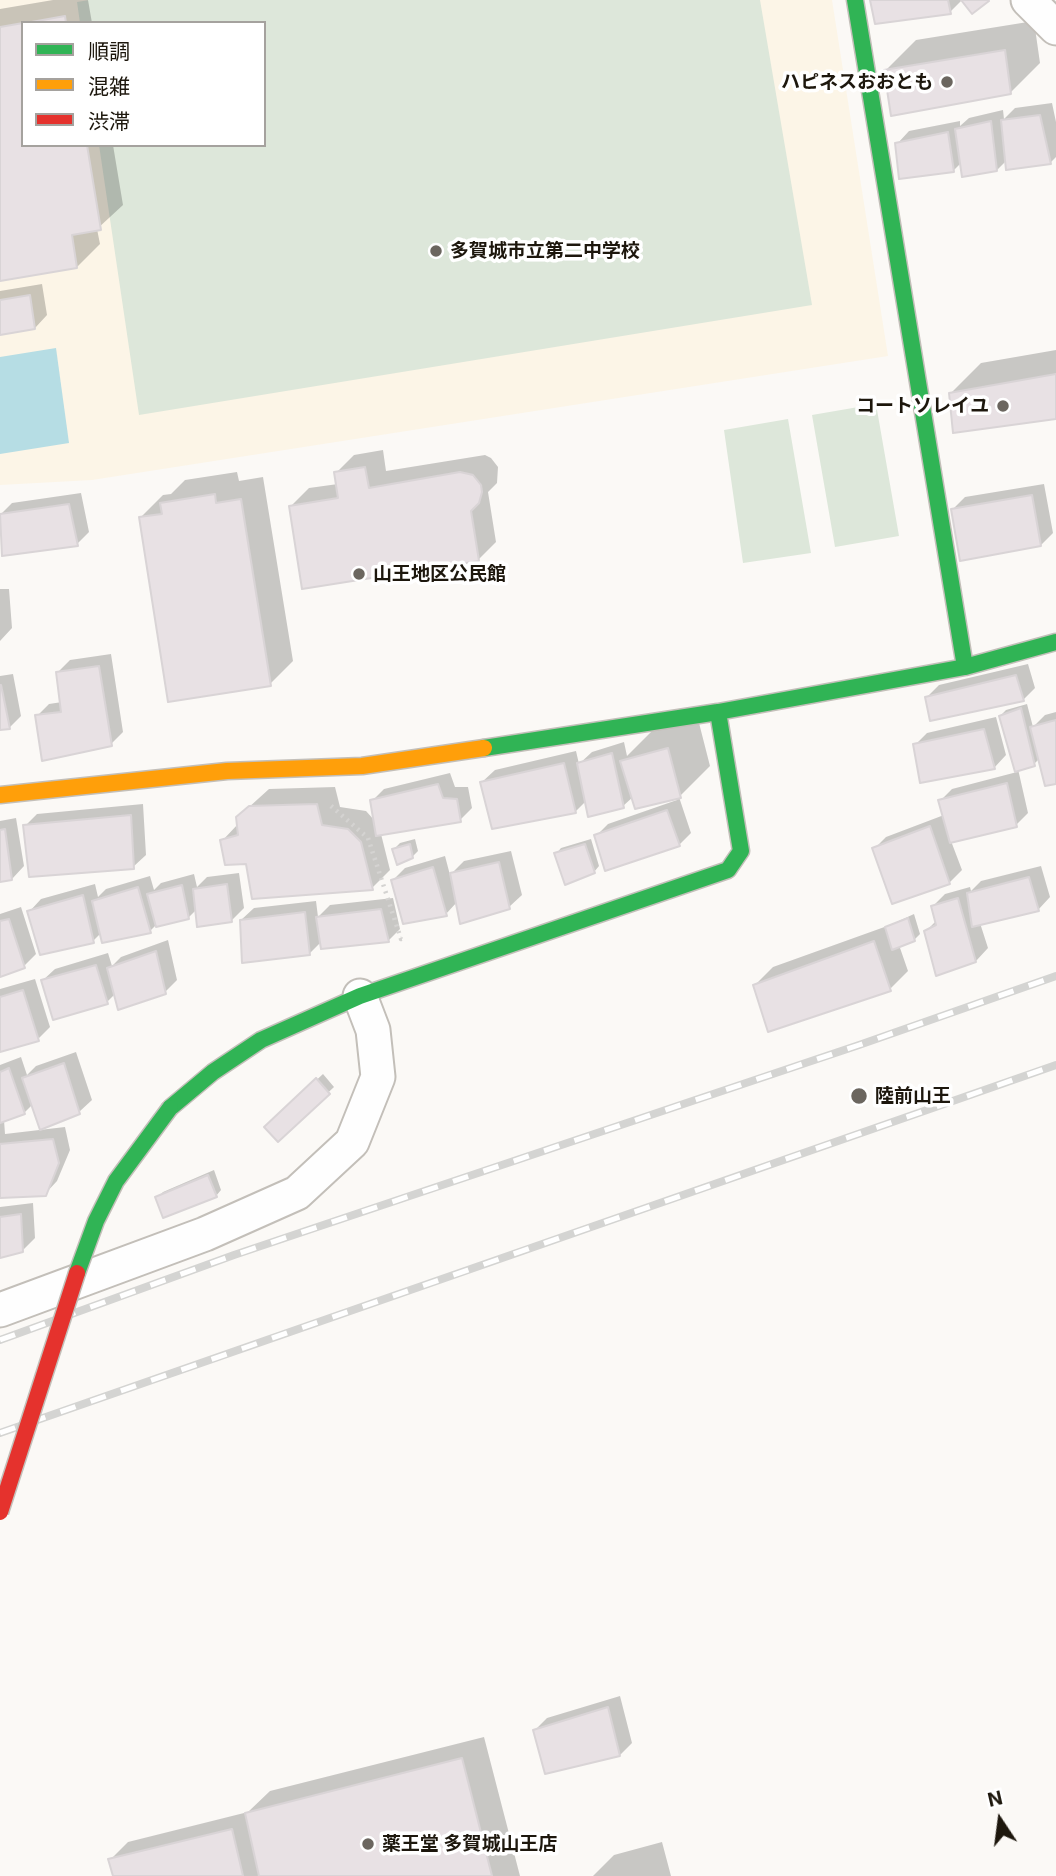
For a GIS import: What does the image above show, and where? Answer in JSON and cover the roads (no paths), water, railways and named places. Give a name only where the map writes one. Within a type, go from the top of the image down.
[{"type":"street","points":[[855,0],[965,667]]},
{"type":"street","points":[[1028,0],[1056,28]]},
{"type":"street","points":[[0,794],[227,771],[362,766],[718,712],[965,667],[1056,642]]},
{"type":"street","points":[[0,1512],[81,1259],[96,1221],[116,1181],[170,1108],[213,1072],[261,1040],[360,996],[729,870],[741,851],[718,712]]},
{"type":"street","points":[[0,1310],[205,1234],[297,1193],[352,1142],[378,1077],[373,1030],[360,996]]},
{"type":"water","points":[[56,348],[69,443],[0,454],[0,357]]},
{"type":"railway","points":[[0,1340],[234,1255],[1056,976]]},
{"type":"railway","points":[[0,1433],[1056,1065]]},
{"type":"place","name":"ハピネスおおとも","points":[[947,82]]},
{"type":"place","name":"多賀城市立第二中学校","points":[[436,251]]},
{"type":"place","name":"コートソレイユ","points":[[1003,406]]},
{"type":"place","name":"山王地区公民館","points":[[359,574]]},
{"type":"place","name":"陸前山王","points":[[859,1096]]},
{"type":"place","name":"薬王堂 多賀城山王店","points":[[368,1844]]}]
